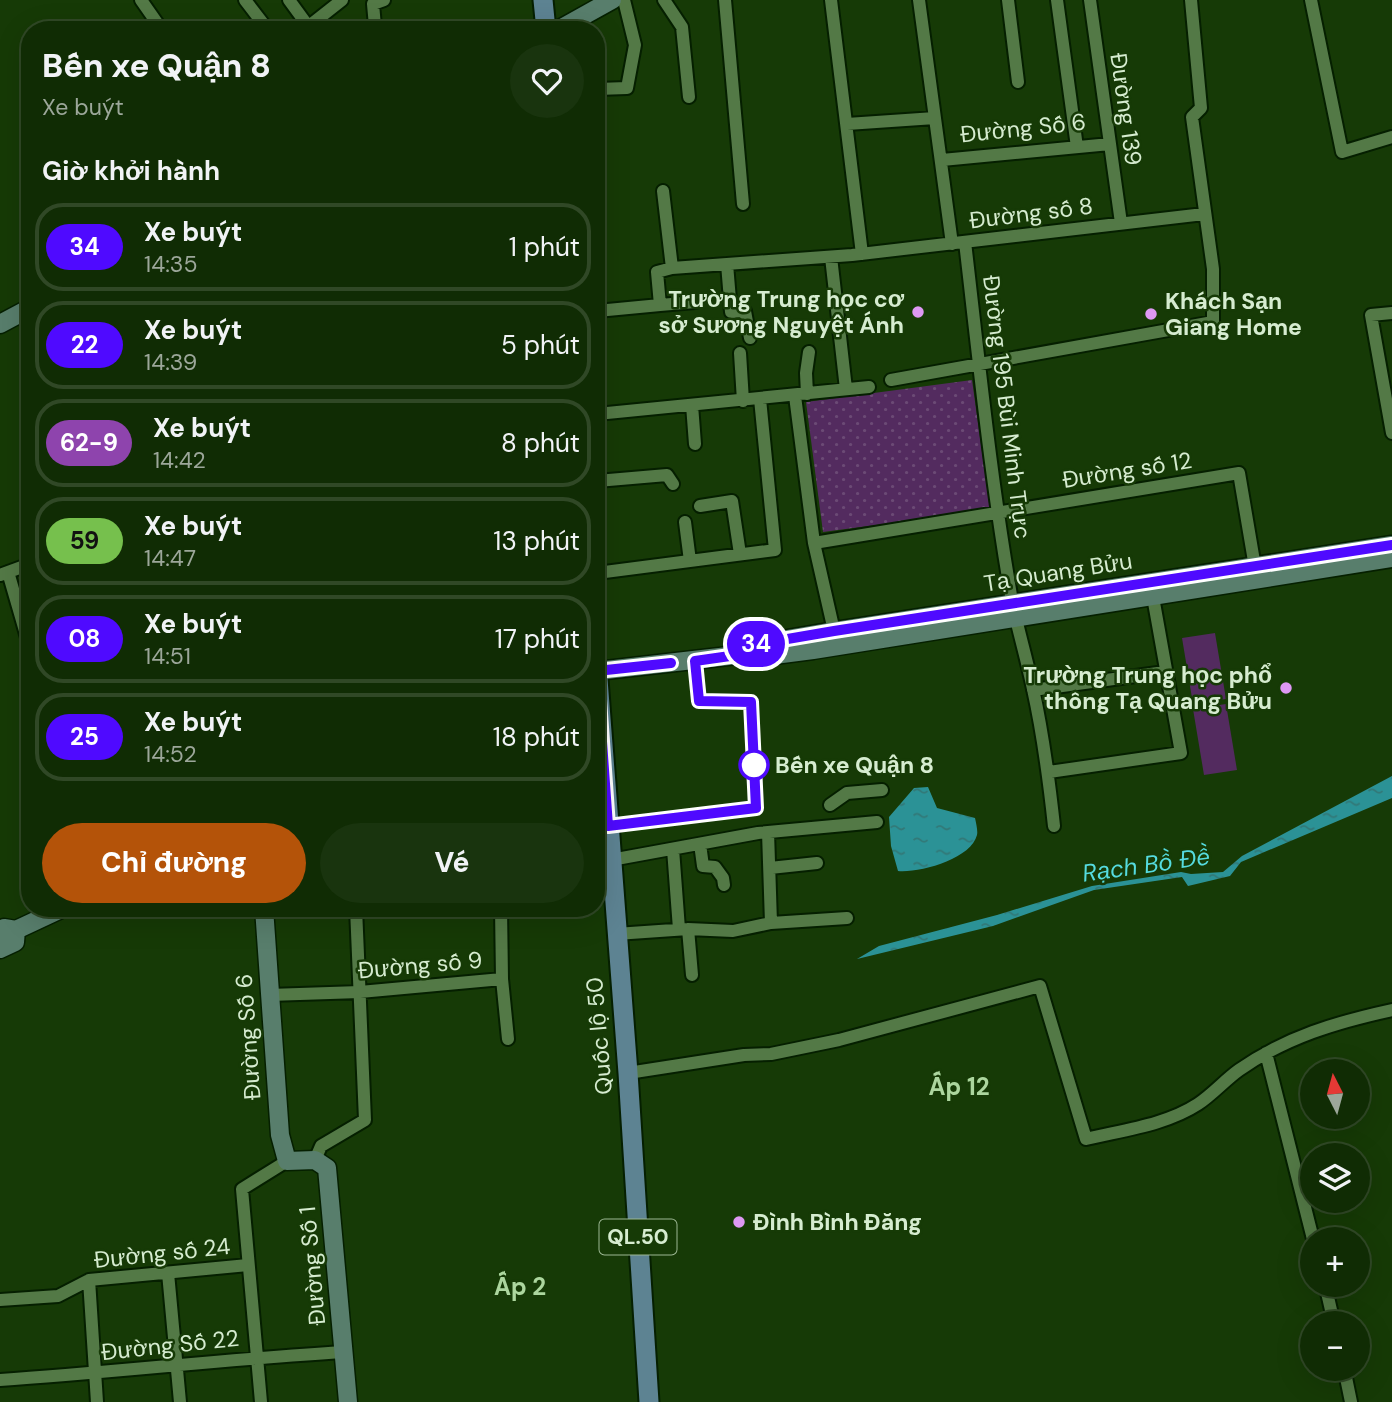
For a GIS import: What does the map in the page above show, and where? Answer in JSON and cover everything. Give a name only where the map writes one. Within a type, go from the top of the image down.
[{"type":"main road","points":[[543,0],[545,21]]},
{"type":"main road","points":[[574,21],[612,0]]},
{"type":"main road","points":[[0,324],[21,313]]},
{"type":"main road","name":"Tạ Quang Bửu","points":[[605,669],[737,655],[745,659],[813,650],[1015,610],[1392,545]]},
{"type":"main road","name":"Tạ Quang Bửu","points":[[737,655],[741,647],[834,631],[1153,597],[1392,558]]},
{"type":"main road","name":"Quốc lộ 50","points":[[605,852],[616,934],[628,1073],[649,1402]]},
{"type":"main road","points":[[0,949],[15,942],[8,930],[40,917]]},
{"type":"main road","name":"Đường Số 6","points":[[265,917],[280,1135],[286,1161]]},
{"type":"main road","points":[[286,1161],[315,1160]]},
{"type":"main road","name":"Đường Số 1","points":[[315,1160],[327,1168],[348,1402]]},
{"type":"street","points":[[141,0],[156,21]]},
{"type":"street","points":[[245,0],[261,21]]},
{"type":"street","points":[[289,0],[303,21]]},
{"type":"street","points":[[316,21],[342,0]]},
{"type":"street","points":[[375,21],[373,4],[384,0]]},
{"type":"street","points":[[605,89],[627,88],[635,45],[624,0]]},
{"type":"street","points":[[664,0],[681,27],[689,97]]},
{"type":"street","points":[[725,0],[743,204]]},
{"type":"street","points":[[831,0],[862,254]]},
{"type":"street","name":"Đường 195 Bùi Minh Trực","points":[[919,0],[942,160],[980,365],[1015,610],[1049,772],[1054,826]]},
{"type":"street","points":[[1008,0],[1018,82]]},
{"type":"street","points":[[1056,0],[1077,147]]},
{"type":"street","name":"Đường 139","points":[[1090,0],[1121,223]]},
{"type":"street","points":[[891,380],[1213,322],[1213,270],[1192,117],[1201,108],[1191,0]]},
{"type":"street","points":[[1311,0],[1342,152],[1392,137]]},
{"type":"street","points":[[847,124],[935,118]]},
{"type":"street","name":"Đường Số 6","points":[[942,160],[1110,144]]},
{"type":"street","points":[[660,305],[657,272],[672,268],[663,191]]},
{"type":"street","name":"Đường số 8","points":[[672,268],[862,254],[1204,214]]},
{"type":"street","points":[[831,257],[846,389]]},
{"type":"street","points":[[727,264],[731,312],[745,311],[750,338]]},
{"type":"street","points":[[605,310],[695,302]]},
{"type":"street","points":[[1392,313],[1371,315],[1392,433]]},
{"type":"street","points":[[809,352],[801,395],[814,543],[834,631]]},
{"type":"street","points":[[740,353],[743,401]]},
{"type":"street","points":[[605,413],[869,387]]},
{"type":"street","points":[[605,572],[775,550],[760,399]]},
{"type":"street","points":[[692,405],[695,444]]},
{"type":"street","name":"Đường số 12","points":[[814,543],[1239,473],[1255,567]]},
{"type":"street","points":[[605,480],[667,475],[673,484]]},
{"type":"street","points":[[700,506],[732,501],[740,554]]},
{"type":"street","points":[[685,522],[690,561]]},
{"type":"street","points":[[21,567],[4,573],[21,622]]},
{"type":"street","points":[[1049,772],[1181,753],[1153,597]]},
{"type":"street","points":[[1033,690],[1165,672]]},
{"type":"street","points":[[830,805],[847,793],[882,790]]},
{"type":"street","points":[[606,870],[673,849],[700,844],[768,832],[877,822]]},
{"type":"street","points":[[768,832],[771,923]]},
{"type":"street","points":[[700,844],[703,866],[715,867],[723,878],[724,885]]},
{"type":"street","points":[[673,849],[692,975]]},
{"type":"street","points":[[770,868],[817,863]]},
{"type":"street","points":[[315,1160],[321,1146],[365,1120],[356,917]]},
{"type":"street","name":"Đường số 9","points":[[269,995],[360,992],[502,979],[501,917]]},
{"type":"street","points":[[616,934],[683,929],[733,931],[771,923],[847,918]]},
{"type":"street","points":[[502,979],[508,1039]]},
{"type":"street","points":[[628,1073],[744,1055],[771,1054],[839,1040],[1040,986],[1086,1139],[1159,1121],[1197,1104],[1238,1071],[1266,1053],[1322,1027],[1392,1010]]},
{"type":"street","points":[[1266,1053],[1310,1227]]},
{"type":"street","points":[[261,1402],[242,1189],[286,1161]]},
{"type":"street","name":"Đường số 24","points":[[0,1300],[58,1296],[89,1280],[248,1265]]},
{"type":"street","points":[[168,1273],[180,1402]]},
{"type":"street","points":[[89,1280],[97,1402]]},
{"type":"street","name":"Đường Số 22","points":[[0,1380],[344,1352]]},
{"type":"street","points":[[1347,1381],[1351,1402]]},
{"type":"shaded area","points":[[972,380],[990,510],[823,532],[806,402]]},
{"type":"shaded area","points":[[1215,633],[1226,699],[1193,704],[1182,638]]},
{"type":"shaded area","points":[[1226,704],[1237,770],[1204,775],[1193,709]]},
{"type":"water","points":[[1392,776],[1392,798],[1241,862],[1230,876],[1188,886],[1182,877],[1094,890],[993,926],[857,959],[879,946],[997,915],[1092,886],[1181,872],[1223,872],[1242,856]]},
{"type":"water","points":[[928,787],[937,808],[975,818],[977,835],[973,844],[965,851],[944,863],[919,870],[898,871],[891,846],[889,817],[914,788]]},
{"type":"bus line","name":"34","points":[[605,766],[608,826],[756,808],[751,702],[699,701],[695,661],[737,655],[741,647],[834,631],[1392,545]]},
{"type":"bus line","name":"34","points":[[605,670],[671,663]]},
{"type":"place","name":"Trường Trung học cơ sở Sương Nguyệt Ánh","points":[[918,312]]},
{"type":"place","name":"Khách Sạn Giang Home","points":[[1151,314]]},
{"type":"place","name":"Trường Trung học phổ thông Tạ Quang Bửu","points":[[1286,688]]},
{"type":"place","name":"Bến xe Quận 8","points":[[754,765]]},
{"type":"place","name":"Đình Bình Đăng","points":[[739,1222]]},
{"type":"district","name":"Ấp 12","points":[[959,1087]]},
{"type":"district","name":"Ấp 2","points":[[520,1287]]},
{"type":"water label","name":"Rạch Bồ Đề","points":[[1146,865]]}]
